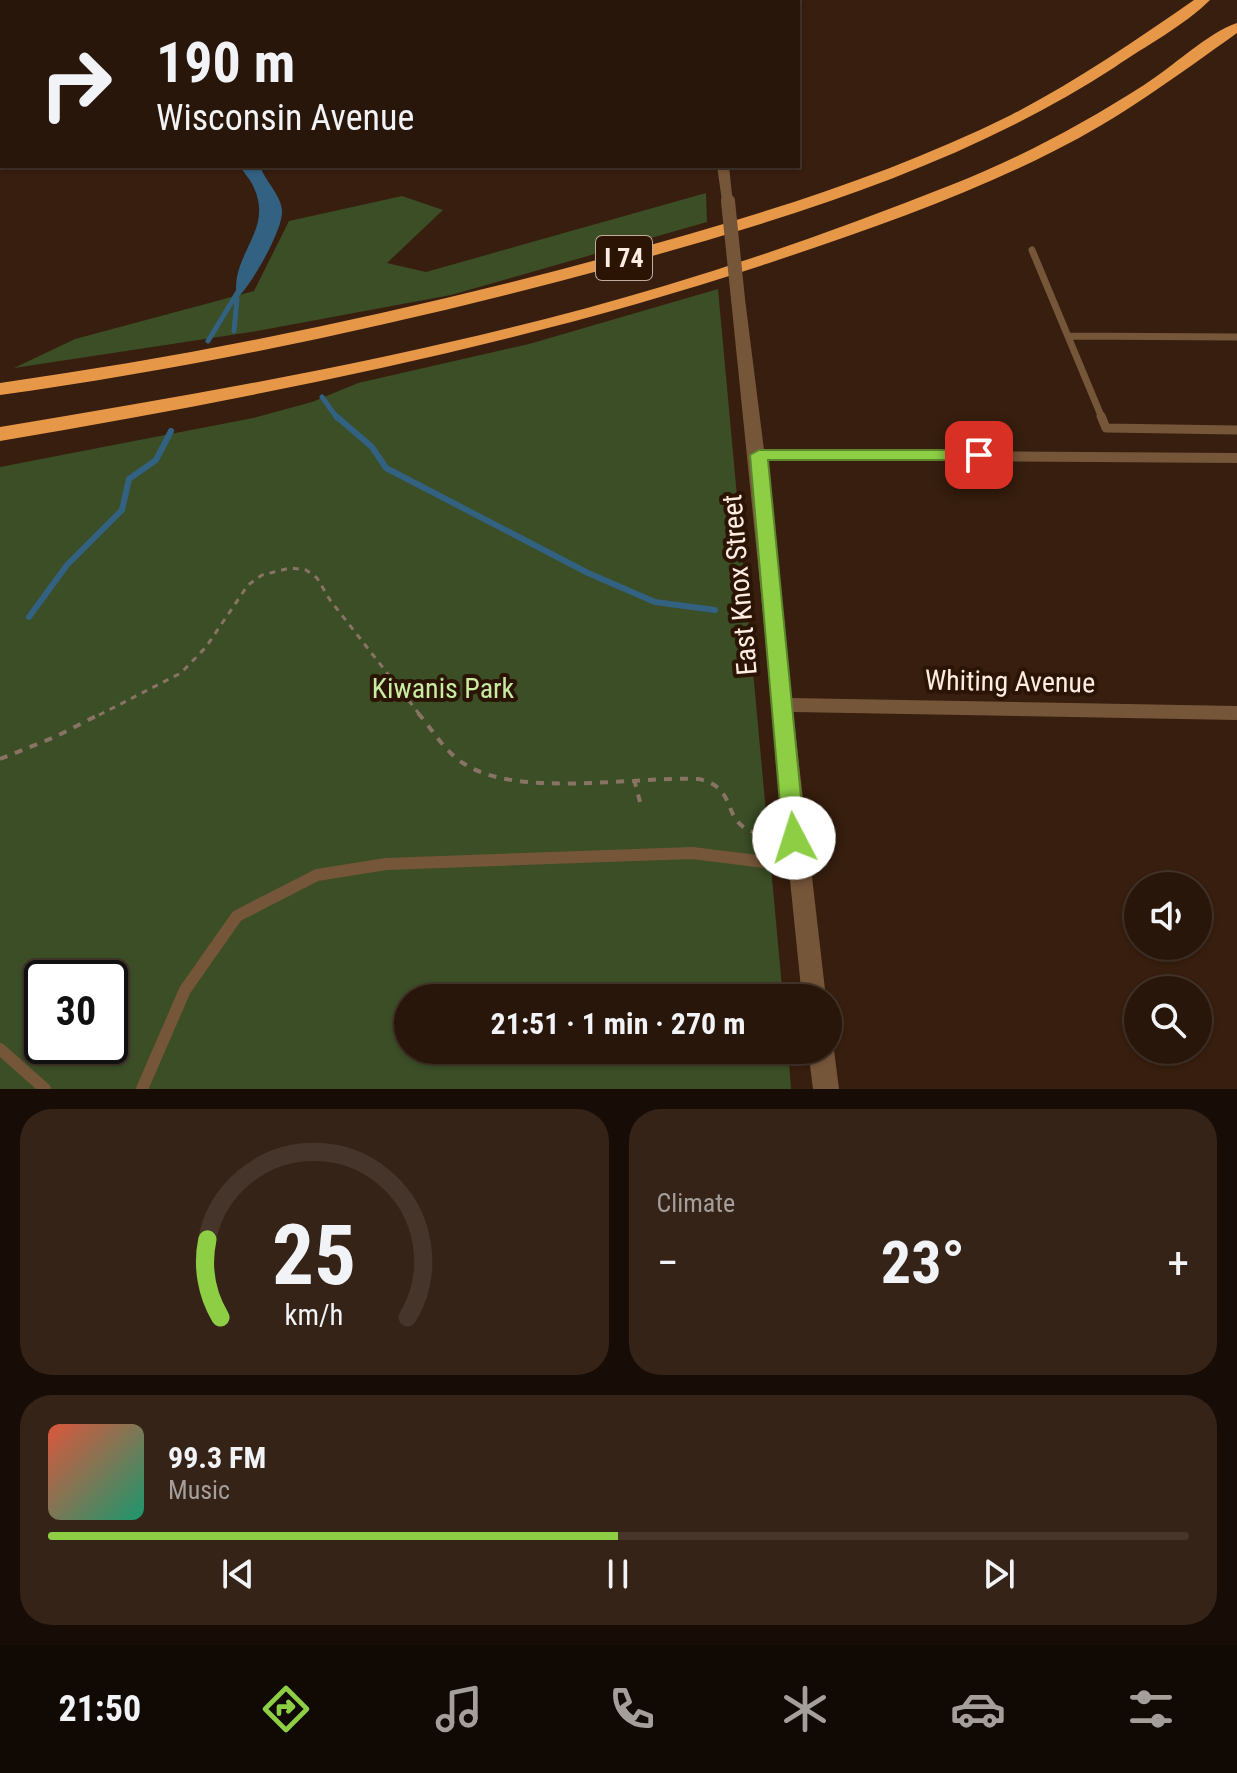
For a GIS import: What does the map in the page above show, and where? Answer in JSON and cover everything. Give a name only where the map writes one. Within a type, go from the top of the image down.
[{"type":"highway","name":"I 74","points":[[0,389],[172,363],[324,333],[509,289],[700,238],[833,195],[992,130],[1109,65],[1203,0]]},
{"type":"highway","name":"I 74","points":[[0,434],[208,399],[426,353],[670,290],[768,258],[960,188],[1050,147],[1150,88],[1237,27]]},
{"type":"street","name":"East Knox Street","points":[[723,168],[759,455],[794,838],[812,984]]},
{"type":"street","points":[[759,455],[1237,458]]},
{"type":"street","name":"Whiting Avenue","points":[[782,705],[1237,713]]},
{"type":"street","points":[[823,1064],[826,1089]]},
{"type":"lane","points":[[1032,250],[1106,428],[1237,430]]},
{"type":"lane","points":[[1068,336],[1237,337]]},
{"type":"lane","points":[[142,1089],[185,990],[237,916],[317,875],[386,864],[692,853],[797,866]]},
{"type":"lane","points":[[0,1049],[45,1089]]},
{"type":"path","points":[[0,759],[74,729],[125,699],[182,673],[204,651],[243,592],[258,577],[279,569],[305,569],[319,578],[330,600],[444,745],[464,765],[497,777],[539,782],[679,777],[712,781],[726,793],[730,815],[750,833],[794,838]]},
{"type":"path","points":[[634,779],[640,802]]},
{"type":"green space","points":[[706,193],[707,222],[451,295],[257,331],[14,368],[75,339],[254,291],[289,221],[402,196],[443,210],[387,263],[426,272]]},
{"type":"green space","name":"Kiwanis Park","points":[[718,289],[782,984],[394,984],[394,1064],[789,1064],[791,1089],[0,1089],[0,467],[253,418],[312,402],[358,383],[529,344]]},
{"type":"water","points":[[241,168],[261,168],[282,210],[278,230],[266,256],[237,298],[239,269],[259,217],[259,203]]},
{"type":"waterway","points":[[208,341],[239,290]]},
{"type":"waterway","points":[[234,331],[237,299]]},
{"type":"waterway","points":[[322,397],[337,418]]},
{"type":"waterway","points":[[336,416],[372,447],[386,468],[588,573],[655,602],[715,610]]},
{"type":"waterway","points":[[29,617],[67,565],[122,510],[129,479],[156,460],[171,431]]},
{"type":"route","points":[[794,838],[759,455],[979,455]]}]
